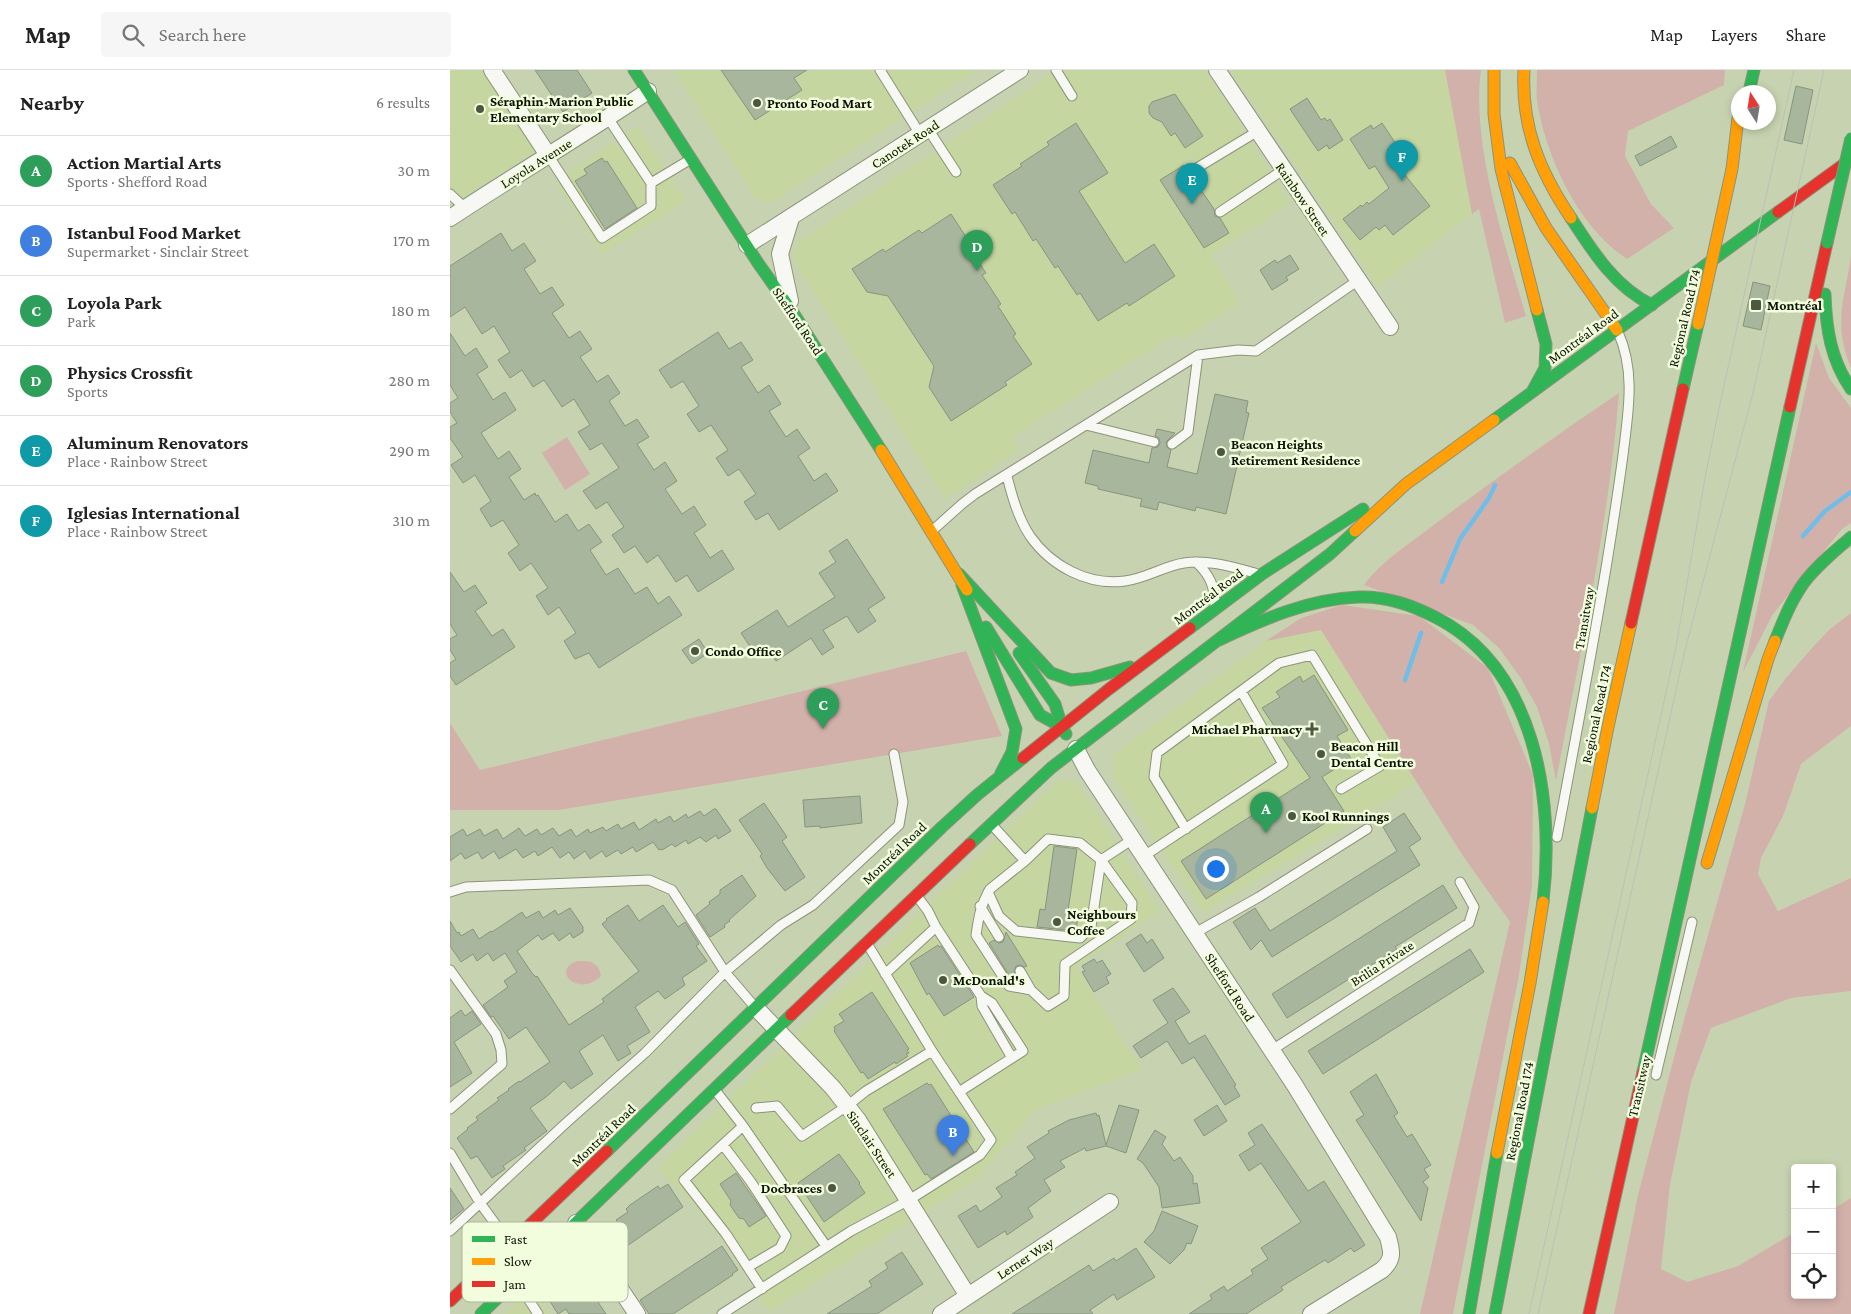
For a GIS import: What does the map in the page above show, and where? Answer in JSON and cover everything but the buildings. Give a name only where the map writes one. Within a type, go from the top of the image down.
[{"type":"main road","name":"Shefford Road","points":[[634,70],[792,311],[932,530],[959,574],[994,640],[1040,714],[1062,727]]},
{"type":"main road","points":[[1494,70],[1496,139],[1500,169],[1546,344],[1545,368],[1533,390]]},
{"type":"main road","points":[[1524,70],[1523,93],[1528,124],[1539,160],[1552,187],[1581,233],[1621,286],[1629,294],[1652,306]]},
{"type":"main road","points":[[1743,85],[1744,70]]},
{"type":"main road","points":[[1751,85],[1754,70]]},
{"type":"main road","points":[[1494,93],[1502,141],[1507,158],[1519,182],[1543,222],[1617,330]]},
{"type":"main road","points":[[1732,170],[1737,130]]},
{"type":"main road","name":"Regional Road 174","points":[[1495,1314],[1608,727],[1741,130]]},
{"type":"main road","points":[[1589,1314],[1851,138]]},
{"type":"main road","name":"Montréal Road","points":[[533,1222],[942,827],[997,779],[1145,662],[1262,574],[1328,530],[1406,484],[1851,159]]},
{"type":"main road","points":[[1827,243],[1824,293],[1829,343],[1836,366],[1851,389]]},
{"type":"main road","name":"Montréal Road","points":[[577,1222],[915,895],[1052,768],[1330,554],[1406,484]]},
{"type":"main road","points":[[1703,878],[1743,740],[1777,634],[1788,609],[1803,584],[1821,562],[1851,537]]},
{"type":"main road","name":"Shefford Road","points":[[959,574],[1006,634],[1055,704],[1062,727],[1076,749]]},
{"type":"main road","points":[[959,574],[1026,649],[1051,673],[1071,680],[1092,678],[1145,662]]},
{"type":"main road","points":[[959,574],[1016,729],[1016,742],[1013,751],[997,779]]},
{"type":"main road","points":[[1219,640],[1263,618],[1319,601],[1350,596],[1377,597],[1401,602],[1431,612],[1457,628],[1482,650],[1504,678],[1522,713],[1535,749],[1542,782],[1546,854],[1543,910],[1468,1314]]},
{"type":"main road","points":[[1642,1079],[1693,917]]},
{"type":"main road","name":"Montréal Road","points":[[450,1302],[462,1290]]},
{"type":"main road","name":"Montréal Road","points":[[481,1314],[494,1302]]},
{"type":"street","points":[[492,70],[548,155]]},
{"type":"street","name":"Canotek Road","points":[[747,245],[792,218],[1020,70]]},
{"type":"street","name":"Rainbow Street","points":[[1217,70],[1390,327]]},
{"type":"street","name":"Loyola Avenue","points":[[450,218],[648,91]]},
{"type":"street","points":[[792,218],[780,254],[792,311]]},
{"type":"street","name":"Shefford Road","points":[[1076,749],[1087,770],[1272,1050],[1388,1237],[1392,1252],[1388,1263],[1382,1270],[1311,1314]]},
{"type":"street","name":"Sinclair Street","points":[[756,1008],[833,1088],[858,1120],[968,1296]]},
{"type":"street","name":"Lerner Way","points":[[941,1314],[1110,1202]]},
{"type":"street","points":[[628,1302],[636,1314]]},
{"type":"lane","points":[[880,70],[956,172]]},
{"type":"lane","points":[[1056,70],[1072,96]]},
{"type":"lane","points":[[548,155],[602,238],[652,206],[651,183],[608,118]]},
{"type":"lane","points":[[1192,171],[1258,131]]},
{"type":"lane","points":[[651,183],[692,159]]},
{"type":"lane","points":[[1220,212],[1283,170]]},
{"type":"lane","points":[[450,194],[465,208]]},
{"type":"lane","points":[[932,530],[962,504],[1198,355],[1238,350],[1256,350],[1357,280]]},
{"type":"lane","name":"Transitway","points":[[1543,910],[1592,654],[1620,486],[1630,391],[1628,359],[1617,330]]},
{"type":"lane","points":[[1172,444],[1188,432],[1198,355]]},
{"type":"lane","points":[[1086,425],[1154,442]]},
{"type":"lane","points":[[1006,476],[1019,516],[1030,535],[1042,550],[1057,563],[1072,572],[1106,582],[1124,581],[1141,578],[1178,564],[1196,562],[1262,574]]},
{"type":"lane","points":[[1196,562],[1204,570],[1214,587],[1215,610]]},
{"type":"lane","points":[[1186,829],[1154,778],[1157,753],[1279,663],[1312,656],[1380,766],[1341,789]]},
{"type":"lane","points":[[1144,856],[1283,764],[1241,691]]},
{"type":"lane","points":[[450,1231],[645,1053],[725,972],[781,925],[813,904],[899,825],[903,802],[894,754]]},
{"type":"lane","points":[[991,824],[1025,861]]},
{"type":"lane","points":[[1195,933],[1259,897],[1367,828]]},
{"type":"lane","points":[[1020,971],[1031,990],[1048,1006],[1064,996],[1065,964],[1131,919],[1132,903],[1101,860],[1080,843],[1048,839],[1025,861],[990,889],[980,906],[976,935],[1009,986],[1031,990]]},
{"type":"lane","points":[[988,892],[999,916],[1016,931],[1080,938],[1091,927],[1101,860],[1133,839]]},
{"type":"lane","points":[[450,892],[466,887],[649,880],[659,883],[672,890],[725,972],[756,1008]]},
{"type":"lane","name":"Brilia Private","points":[[1272,1050],[1469,923],[1474,907],[1460,882]]},
{"type":"lane","points":[[915,895],[928,912],[981,996],[992,1004],[1023,1051],[959,1092]]},
{"type":"lane","points":[[980,906],[999,937]]},
{"type":"lane","name":"Transitway","points":[[1654,1082],[1693,917]]},
{"type":"lane","points":[[885,974],[936,927]]},
{"type":"lane","points":[[722,1314],[851,1230],[908,1200],[980,1155],[990,1140],[932,1051],[866,943]]},
{"type":"lane","points":[[450,970],[496,1034],[501,1050],[502,1064],[450,1108]]},
{"type":"lane","points":[[981,996],[982,1006],[1012,1058]]},
{"type":"lane","points":[[756,1108],[777,1106],[802,1136],[866,1091],[932,1051]]},
{"type":"lane","name":"Transitway","points":[[1620,1220],[1642,1079]]},
{"type":"lane","points":[[714,1089],[743,1126],[826,1246]]},
{"type":"lane","points":[[743,1126],[684,1180],[726,1234],[762,1289]]},
{"type":"lane","points":[[722,1145],[751,1182],[786,1236],[780,1248],[748,1267]]},
{"type":"lane","points":[[450,1153],[480,1203],[494,1222]]},
{"type":"lane","points":[[530,1302],[538,1314]]},
{"type":"shaded area","name":"Séraphin-Marion Public Elementary School","points":[[450,70],[484,70],[538,149],[450,206]]},
{"type":"shaded area","points":[[673,70],[978,70],[772,202],[756,199]]},
{"type":"shaded area","points":[[1057,70],[1205,70],[1291,204],[1211,255],[1240,303],[1182,340],[1177,333],[1012,437],[1020,449],[945,499],[794,261],[796,243]]},
{"type":"shaded area","points":[[1231,70],[1445,70],[1472,214],[1378,287]]},
{"type":"shaded area","points":[[1445,70],[1481,70],[1479,99],[1485,162],[1500,226],[1526,316],[1505,323],[1479,209],[1472,214]]},
{"type":"shaded area","points":[[1537,70],[1725,70],[1724,85],[1628,131],[1625,156],[1651,204],[1674,228],[1627,259],[1609,245],[1594,229],[1579,210],[1567,189],[1548,145],[1541,123],[1537,101]]},
{"type":"shaded area","points":[[638,126],[686,201],[602,254],[555,181]]},
{"type":"shaded area","points":[[1851,257],[1851,368],[1842,339],[1841,325],[1843,300]]},
{"type":"shaded area","points":[[1816,343],[1829,378],[1851,408],[1851,523],[1842,529],[1773,614],[1743,672]]},
{"type":"shaded area","points":[[1619,393],[1601,540],[1556,781],[1549,744],[1537,707],[1520,677],[1499,648],[1473,625],[1364,585],[1380,567],[1409,543],[1483,488]]},
{"type":"shaded area","points":[[567,437],[590,474],[565,490],[542,453]]},
{"type":"shaded area","points":[[1342,605],[1419,616],[1488,668],[1533,775],[1532,885],[1519,975],[1453,1314],[1420,1314],[1510,922],[1463,856],[1321,630],[1266,641],[1301,618]]},
{"type":"shaded area","points":[[1851,613],[1851,726],[1801,764],[1783,816],[1761,858],[1758,874],[1778,911],[1851,878],[1851,991],[1791,998],[1711,1028],[1691,1082],[1670,1185],[1661,1269],[1687,1282],[1738,1266],[1791,1234],[1791,1299],[1836,1299],[1836,1207],[1851,1198],[1851,1314],[1614,1314],[1638,1195],[1682,1027],[1745,804],[1769,701],[1786,678],[1830,629]]},
{"type":"shaded area","points":[[1321,630],[1418,782],[1203,913],[1113,778],[1115,753],[1266,641]]},
{"type":"shaded area","points":[[966,651],[1002,736],[559,810],[450,810],[450,723],[480,770]]},
{"type":"shaded area","points":[[1059,780],[1077,782],[1160,911],[1076,967],[1143,1070],[1035,1110],[979,1177],[769,1312],[751,1281],[721,1239],[688,1199],[657,1169]]},
{"type":"shaded area","points":[[577,961],[593,963],[598,967],[601,976],[593,982],[577,984],[567,976],[566,971],[569,965]]},
{"type":"shaded area","points":[[517,1302],[542,1302],[550,1314],[505,1314]]},
{"type":"waterway","points":[[1442,582],[1460,539],[1489,498],[1495,485]]},
{"type":"waterway","points":[[1803,536],[1825,511],[1851,492]]},
{"type":"waterway","points":[[1405,680],[1421,633]]},
{"type":"tram line","points":[[1529,1314],[1676,647],[1719,408],[1794,70]]},
{"type":"tram line","points":[[1538,1314],[1685,650],[1753,393],[1824,70]]},
{"type":"traffic: fast","points":[[634,70],[881,450]]},
{"type":"traffic: fast","points":[[1751,85],[1754,70]]},
{"type":"traffic: fast","points":[[1827,243],[1851,138]]},
{"type":"traffic: fast","points":[[1494,420],[1778,212]]},
{"type":"traffic: fast","points":[[1571,218],[1597,256],[1616,279],[1627,289],[1652,305]]},
{"type":"traffic: fast","points":[[1825,294],[1828,332],[1834,355],[1851,389]]},
{"type":"traffic: fast","points":[[1533,390],[1545,368],[1546,344],[1537,310]]},
{"type":"traffic: fast","points":[[1683,389],[1698,324]]},
{"type":"traffic: fast","points":[[1643,1072],[1790,407]]},
{"type":"traffic: fast","points":[[1190,628],[1262,574],[1363,509]]},
{"type":"traffic: fast","points":[[970,844],[1051,768],[1330,554],[1355,531]]},
{"type":"traffic: fast","points":[[1775,641],[1791,604],[1808,577],[1851,537]]},
{"type":"traffic: fast","points":[[959,574],[1051,673],[1071,680],[1091,678],[1130,667]]},
{"type":"traffic: fast","points":[[962,585],[1016,729],[1012,752],[1001,773]]},
{"type":"traffic: fast","points":[[1219,640],[1287,611],[1322,602],[1359,597],[1379,598],[1417,609],[1435,617],[1469,640],[1496,669],[1517,703],[1531,740],[1541,780],[1545,822],[1546,863],[1543,902]]},
{"type":"traffic: fast","points":[[986,627],[1040,715],[1062,727]]},
{"type":"traffic: fast","points":[[1019,653],[1055,704],[1066,734]]},
{"type":"traffic: fast","points":[[607,1151],[942,827],[977,795],[1023,758]]},
{"type":"traffic: fast","points":[[1495,1314],[1592,808]]},
{"type":"traffic: fast","points":[[576,1222],[791,1015]]},
{"type":"traffic: fast","points":[[1469,1314],[1497,1153]]},
{"type":"traffic: fast","points":[[481,1314],[493,1302]]},
{"type":"traffic: slow","points":[[1494,70],[1494,114],[1501,169],[1537,310]]},
{"type":"traffic: slow","points":[[1524,70],[1524,91],[1529,130],[1550,183],[1571,218]]},
{"type":"traffic: slow","points":[[1732,169],[1737,130]]},
{"type":"traffic: slow","points":[[1510,163],[1546,228],[1617,330]]},
{"type":"traffic: slow","points":[[1698,324],[1732,169]]},
{"type":"traffic: slow","points":[[1355,531],[1406,484],[1494,420]]},
{"type":"traffic: slow","points":[[881,450],[967,590]]},
{"type":"traffic: slow","points":[[1592,808],[1631,623]]},
{"type":"traffic: slow","points":[[1707,863],[1775,641]]},
{"type":"traffic: slow","points":[[1497,1153],[1530,983],[1543,902]]},
{"type":"traffic: jam","points":[[1778,212],[1851,159]]},
{"type":"traffic: jam","points":[[1790,407],[1827,243]]},
{"type":"traffic: jam","points":[[1631,623],[1683,389]]},
{"type":"traffic: jam","points":[[1023,758],[1109,689],[1190,628]]},
{"type":"traffic: jam","points":[[791,1015],[970,844]]},
{"type":"traffic: jam","points":[[1589,1314],[1643,1072]]},
{"type":"traffic: jam","points":[[533,1222],[607,1151]]},
{"type":"traffic: jam","points":[[450,1301],[462,1290]]},
{"type":"place","name":"Pronto Food Mart","points":[[757,103]]},
{"type":"place","name":"Séraphin-Marion Public Elementary School","points":[[480,109]]},
{"type":"place","name":"Iglesias International","points":[[1402,181]]},
{"type":"place","name":"Aluminum Renovators","points":[[1192,204]]},
{"type":"place","name":"Physics Crossfit","points":[[977,271]]},
{"type":"place","name":"Montréal","points":[[1756,305]]},
{"type":"place","name":"Beacon Heights Retirement Residence","points":[[1221,452]]},
{"type":"place","name":"Condo Office","points":[[695,651]]},
{"type":"place","name":"Loyola Park","points":[[823,729]]},
{"type":"place","name":"Michael Pharmacy","points":[[1312,729]]},
{"type":"place","name":"Beacon Hill Dental Centre","points":[[1321,754]]},
{"type":"place","name":"Kool Runnings","points":[[1292,816]]},
{"type":"place","name":"Action Martial Arts","points":[[1266,833]]},
{"type":"place","name":"Neighbours Coffee","points":[[1057,922]]},
{"type":"place","name":"McDonald's","points":[[943,980]]},
{"type":"place","name":"Istanbul Food Market","points":[[953,1156]]},
{"type":"place","name":"Docbraces","points":[[832,1188]]}]
